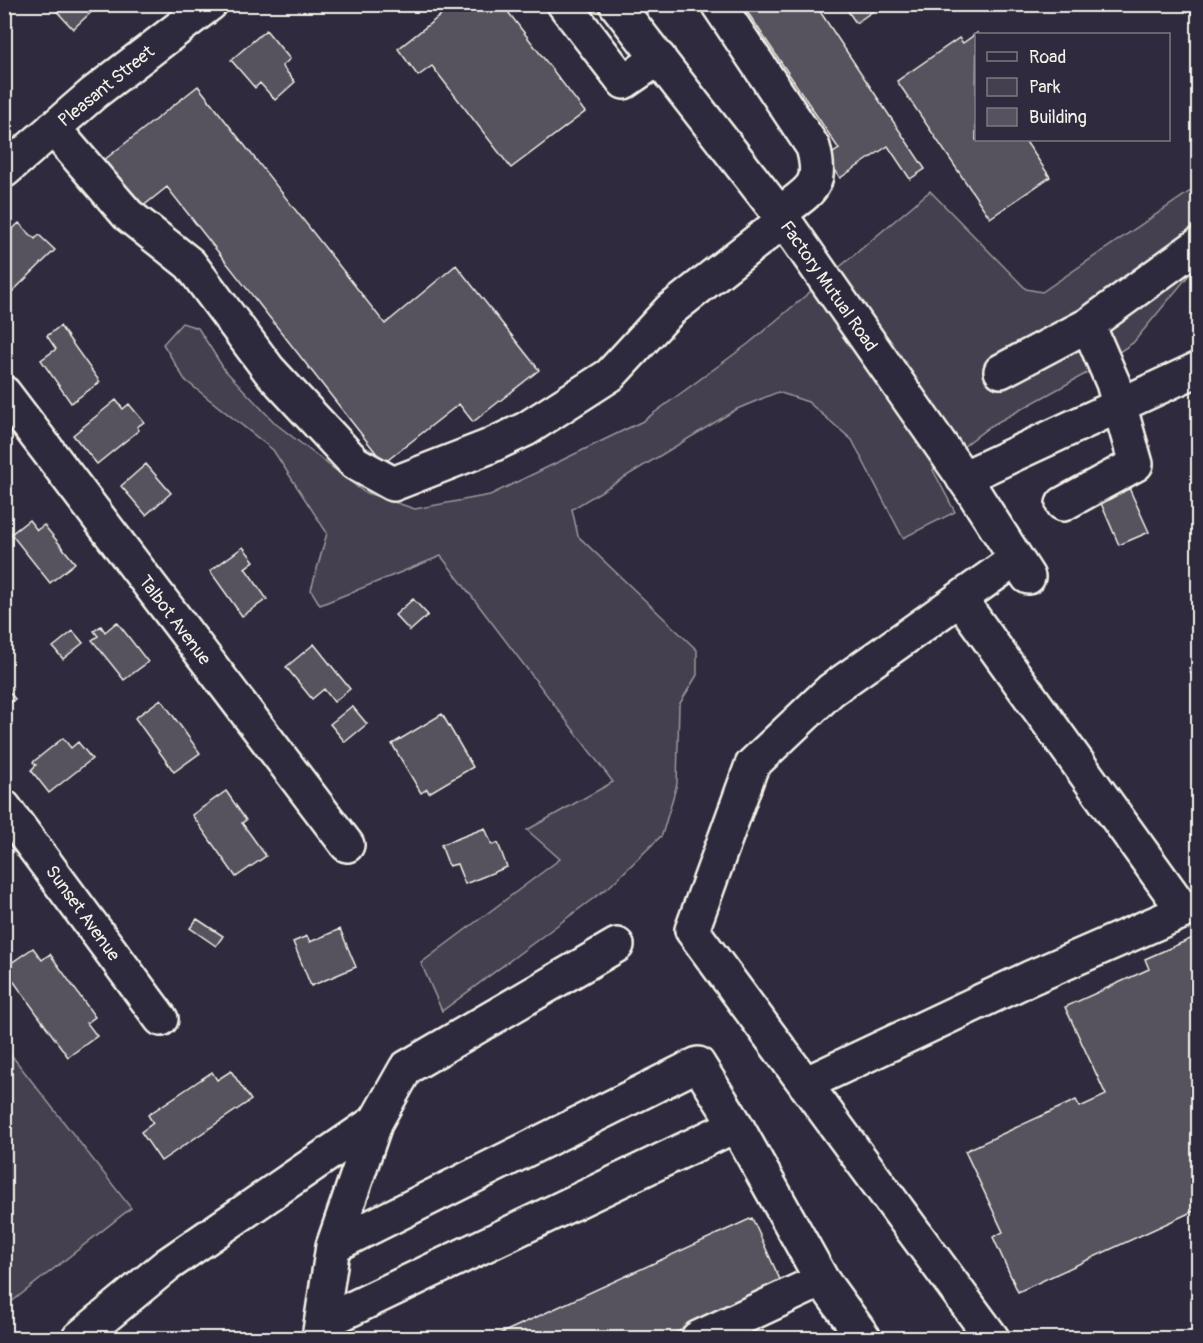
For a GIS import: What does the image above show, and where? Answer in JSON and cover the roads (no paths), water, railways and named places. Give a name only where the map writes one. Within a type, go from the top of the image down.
[{"type":"street","name":"Pleasant Street","points":[[4,171],[94,93],[210,4]]},
{"type":"street","points":[[564,4],[624,82],[659,58]]},
{"type":"street","name":"Factory Mutual Road","points":[[616,4],[782,217],[963,478],[1022,568],[960,599]]},
{"type":"street","points":[[52,128],[128,215],[190,264],[269,370],[355,463],[393,484],[488,447],[526,429],[610,375],[670,310],[782,217],[811,189],[818,178],[818,163],[813,147],[718,4]]},
{"type":"street","points":[[1001,371],[1088,325],[1198,245]]},
{"type":"street","points":[[1063,504],[1136,464],[1113,383],[1088,325]]},
{"type":"street","points":[[963,478],[1118,404],[1198,369]]},
{"type":"street","name":"Talbot Avenue","points":[[4,393],[347,845]]},
{"type":"street","points":[[805,1084],[1030,978],[1191,909],[960,599],[831,690],[752,765],[692,930],[805,1084],[992,1338]]},
{"type":"street","name":"Sunset Avenue","points":[[4,807],[160,1019]]},
{"type":"street","points":[[321,1331],[333,1245],[376,1121],[406,1068],[617,945]]},
{"type":"street","points":[[333,1245],[698,1064],[736,1125],[822,1280],[860,1337]]},
{"type":"street","points":[[79,1338],[167,1265],[376,1121]]},
{"type":"street","points":[[321,1331],[736,1125]]},
{"type":"street","points":[[698,1338],[822,1280]]}]
